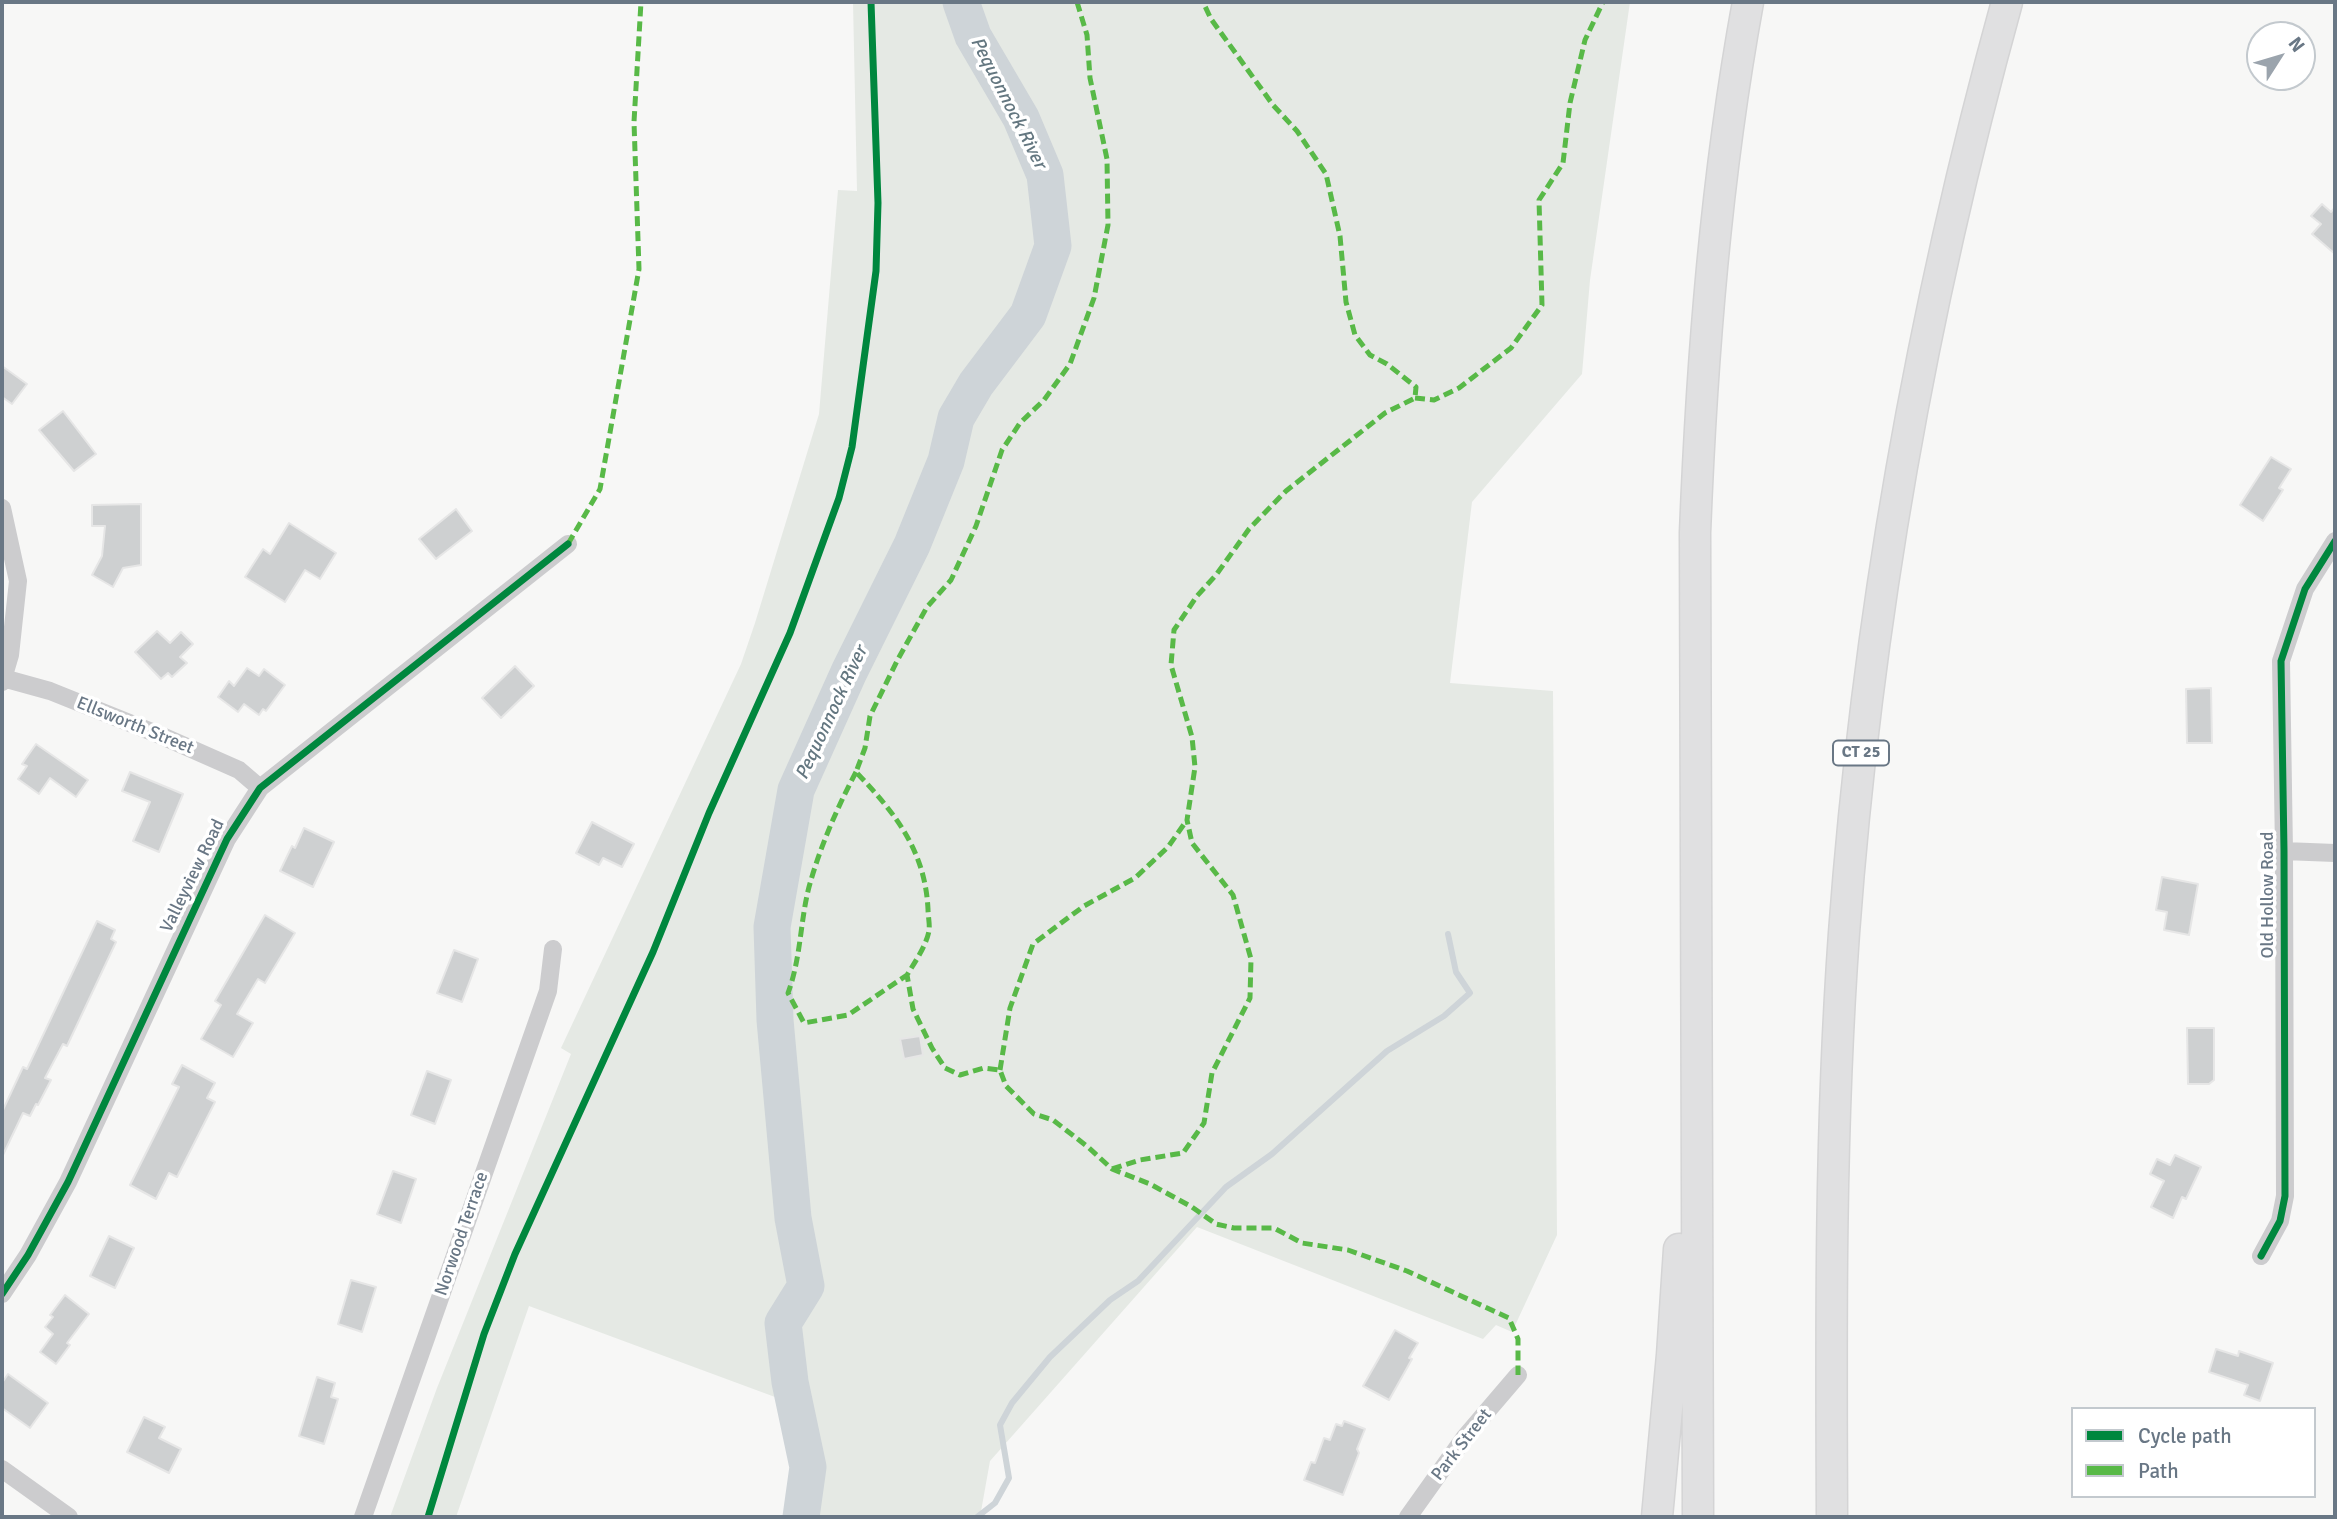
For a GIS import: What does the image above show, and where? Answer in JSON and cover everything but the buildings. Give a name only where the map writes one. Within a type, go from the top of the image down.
[{"type":"highway","points":[[1698,1517],[1695,546],[1700,409],[1708,300],[1720,188],[1748,2]]},
{"type":"highway","name":"CT 25","points":[[1832,1517],[1832,1227],[1836,1079],[1844,932],[1858,778],[1900,479],[1930,323],[1961,183],[2007,2]]},
{"type":"highway","points":[[1657,1517],[1672,1355],[1696,976]]},
{"type":"highway","points":[[1832,1227],[1852,1517]]},
{"type":"street","points":[[2,508],[18,582],[10,654],[3,680]]},
{"type":"street","name":"Old Hollow Road","points":[[2262,1256],[2280,1221],[2285,1196],[2281,661],[2305,589],[2335,541]]},
{"type":"street","name":"Valleyview Road","points":[[2,1294],[28,1255],[68,1182],[227,839],[260,788],[568,544]]},
{"type":"street","name":"Ellsworth Street","points":[[3,680],[50,691],[162,736],[239,770],[260,788]]},
{"type":"street","points":[[2284,851],[2335,853]]},
{"type":"street","name":"Norwood Terrace","points":[[363,1517],[548,991],[553,949]]},
{"type":"street","name":"Park Street","points":[[1408,1517],[1465,1437],[1518,1375]]},
{"type":"street","points":[[2,1469],[69,1517]]},
{"type":"shaded area","points":[[853,2],[1630,2],[1590,280],[1582,374],[1472,502],[1450,683],[1553,691],[1557,1235],[1512,1332],[1496,1325],[1483,1339],[1197,1227],[990,1461],[980,1517],[790,1517],[798,1442],[775,1397],[529,1306],[456,1517],[390,1517],[437,1388],[571,1054],[561,1048],[741,664],[819,414],[838,190],[857,191]]},
{"type":"waterway","name":"Pequonnock River","points":[[801,1517],[808,1467],[790,1382],[783,1323],[806,1286],[793,1218],[775,1020],[772,927],[796,790],[849,672],[912,545],[946,461],[956,418],[976,384],[1028,315],[1053,246],[1045,175],[1021,118],[973,36],[961,2]]},
{"type":"waterway","points":[[977,1517],[995,1503],[1009,1478],[1000,1425],[1012,1403],[1050,1357],[1110,1300],[1138,1281],[1226,1187],[1272,1154],[1387,1051],[1444,1016],[1470,993],[1456,972],[1448,934]]},
{"type":"marked path","points":[[568,544],[600,489],[639,269],[634,122],[641,2]]},
{"type":"marked path","points":[[1077,2],[1087,35],[1090,78],[1107,159],[1108,225],[1094,298],[1070,364],[1044,400],[1020,423],[1002,450],[976,526],[951,580],[927,607],[870,716],[865,748],[856,772],[883,802],[906,834],[921,868],[926,888],[928,937],[907,975],[913,1009],[945,1068],[960,1075],[984,1068],[1000,1070],[1006,1086],[1034,1114],[1053,1120],[1112,1169],[1150,1184],[1216,1224],[1234,1228],[1274,1228],[1302,1243],[1348,1250],[1407,1271],[1509,1318],[1518,1339],[1518,1375]]},
{"type":"marked path","points":[[1112,1169],[1140,1160],[1183,1153],[1204,1123],[1212,1073],[1250,998],[1251,959],[1233,895],[1192,843],[1187,820],[1195,767],[1192,737],[1171,665],[1174,630],[1249,529],[1286,491],[1385,413],[1415,398],[1416,387],[1387,364],[1370,355],[1355,335],[1346,302],[1340,236],[1326,174],[1297,131],[1273,105],[1211,19],[1203,2]]},
{"type":"marked path","points":[[1415,398],[1434,400],[1459,388],[1511,348],[1542,305],[1539,200],[1563,163],[1570,103],[1585,40],[1603,2]]},
{"type":"marked path","points":[[856,772],[813,872],[796,967],[788,993],[804,1023],[848,1015],[907,975]]},
{"type":"marked path","points":[[1000,1070],[1010,1008],[1033,944],[1084,906],[1135,878],[1168,847],[1187,820]]},
{"type":"cycle path","points":[[428,1517],[484,1334],[515,1254],[653,952],[709,813],[790,633],[839,498],[852,447],[876,271],[878,203],[871,2]]},
{"type":"cycle path","points":[[2261,1256],[2280,1221],[2285,1196],[2281,661],[2305,589],[2335,541]]},
{"type":"cycle path","points":[[2,1294],[28,1255],[68,1182],[227,839],[260,788],[568,544]]}]
